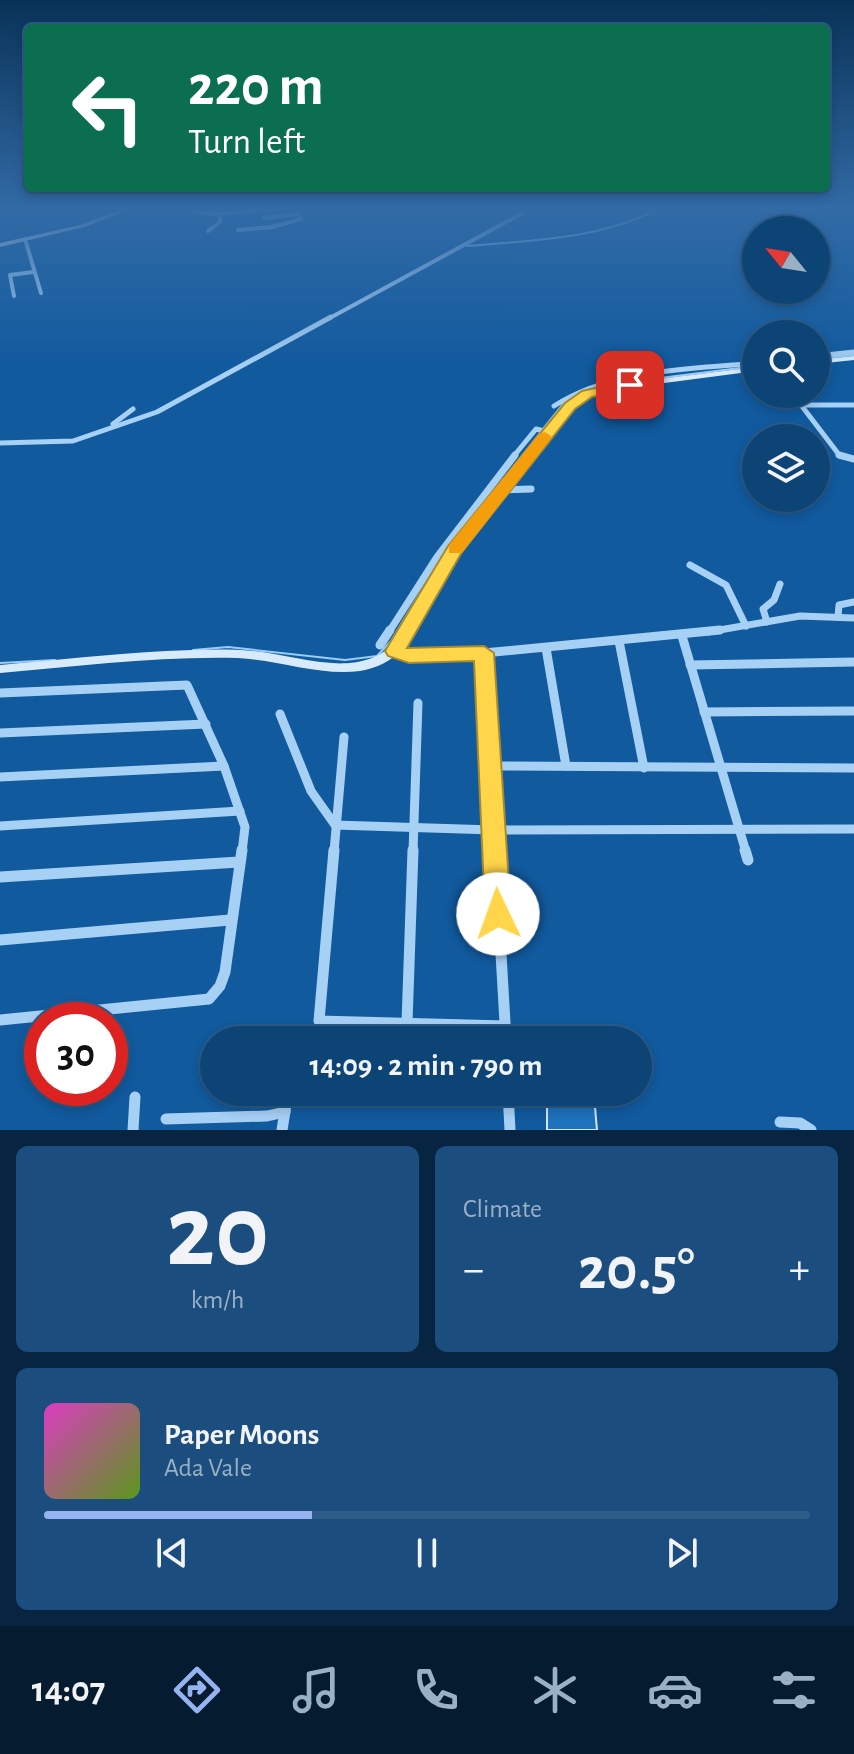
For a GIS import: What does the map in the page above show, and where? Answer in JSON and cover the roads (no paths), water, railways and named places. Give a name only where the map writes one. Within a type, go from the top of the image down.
[{"type":"street","points":[[31,262],[41,293]]},
{"type":"street","points":[[0,443],[63,442],[97,434],[157,412],[433,262]]},
{"type":"street","points":[[14,296],[10,275],[33,272]]},
{"type":"street","points":[[830,356],[854,352]]},
{"type":"street","points":[[830,359],[854,358]]},
{"type":"street","points":[[0,669],[223,654],[355,667],[372,664],[395,651],[453,553],[548,432],[583,396],[654,375],[742,365]]},
{"type":"street","points":[[654,375],[742,370]]},
{"type":"street","points":[[554,406],[587,386],[639,380]]},
{"type":"street","points":[[854,405],[801,405],[840,456],[854,459]]},
{"type":"street","points":[[97,434],[133,409]]},
{"type":"street","points":[[380,645],[442,549],[520,447],[536,429],[548,432]]},
{"type":"street","points":[[502,490],[531,489]]},
{"type":"street","points":[[690,565],[726,585],[746,626]]},
{"type":"street","points":[[767,622],[763,609],[774,600],[780,584]]},
{"type":"street","points":[[838,617],[839,605],[854,602]]},
{"type":"street","points":[[395,651],[409,655],[484,653],[682,636],[800,616],[854,618]]},
{"type":"street","points":[[682,636],[748,860]]},
{"type":"street","points":[[619,641],[644,768]]},
{"type":"street","points":[[546,648],[566,766]]},
{"type":"street","points":[[344,737],[317,1018],[321,1022],[505,1026],[484,653]]},
{"type":"street","points":[[690,665],[854,662]]},
{"type":"street","points":[[0,693],[184,683],[190,687],[224,766],[245,832],[230,920],[228,957],[220,986],[209,999],[0,1020]]},
{"type":"street","points":[[407,1023],[418,703]]},
{"type":"street","points":[[704,712],[854,711]]},
{"type":"street","points":[[280,714],[312,789],[329,821],[335,825],[493,830],[854,829]]},
{"type":"street","points":[[0,733],[206,724]]},
{"type":"street","points":[[0,777],[224,766]]},
{"type":"street","points":[[490,766],[854,768]]},
{"type":"street","points":[[0,826],[240,811]]},
{"type":"street","points":[[0,877],[239,862]]},
{"type":"street","points":[[0,940],[230,920]]},
{"type":"street","points":[[133,1130],[135,1097]]},
{"type":"street","points":[[282,1130],[286,1106]]},
{"type":"street","points":[[509,1106],[510,1130]]},
{"type":"street","points":[[166,1119],[267,1116],[285,1112]]},
{"type":"street","points":[[780,1122],[800,1123],[811,1130]]},
{"type":"waterway","points":[[830,358],[854,355]]},
{"type":"waterway","points":[[660,378],[742,368]]},
{"type":"waterway","points":[[642,380],[655,378]]},
{"type":"waterway","points":[[602,387],[636,381]]},
{"type":"waterway","points":[[543,429],[564,403]]},
{"type":"waterway","points":[[193,650],[228,647],[345,660],[377,656],[391,641],[440,559],[540,433]]},
{"type":"waterway","points":[[0,663],[55,660]]}]
